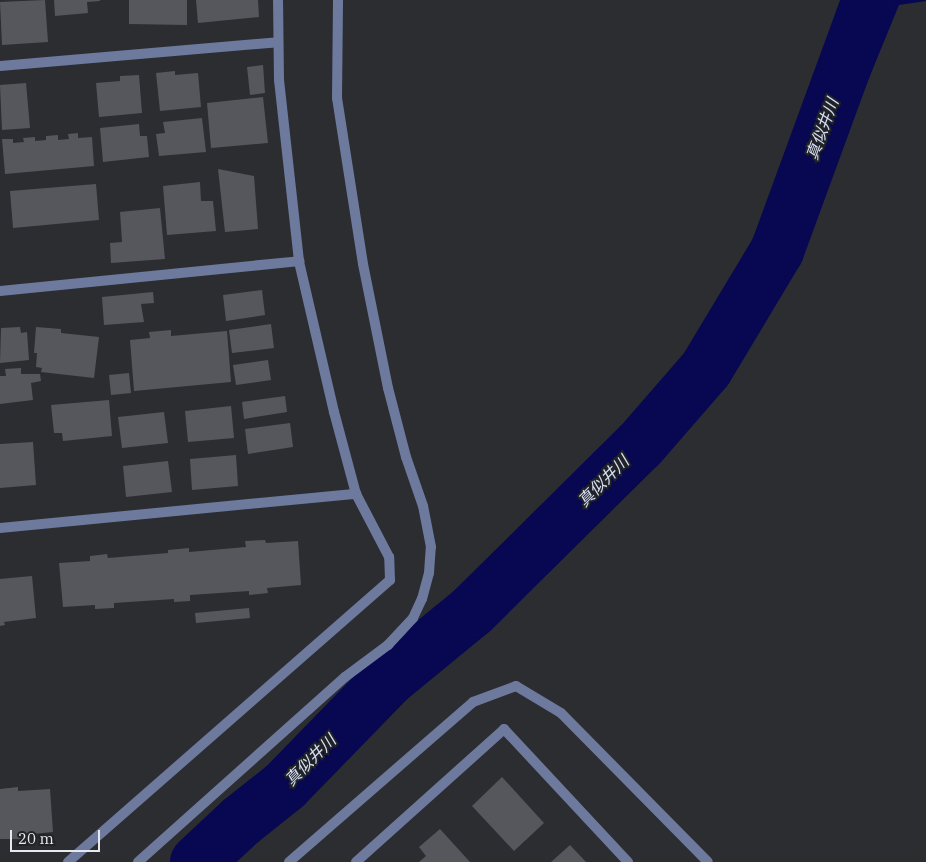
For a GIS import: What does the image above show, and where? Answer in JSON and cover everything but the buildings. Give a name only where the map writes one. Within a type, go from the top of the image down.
[{"type":"street","points":[[68,862],[390,580],[390,557],[356,494],[334,412],[298,261],[279,80],[278,0]]},
{"type":"street","points":[[138,862],[345,677],[388,645],[413,618],[422,599],[429,572],[431,547],[423,506],[406,457],[388,388],[362,264],[337,98],[338,0]]},
{"type":"street","points":[[0,66],[278,42]]},
{"type":"street","points":[[0,291],[298,261]]},
{"type":"street","points":[[0,528],[356,494]]},
{"type":"street","points":[[289,862],[473,702],[516,686],[561,712],[708,862]]},
{"type":"street","points":[[356,862],[504,729],[628,862]]},
{"type":"shaded area","points":[[858,0],[926,1],[899,5],[837,156],[818,190],[780,236],[806,181],[859,33]]},
{"type":"waterway","name":"真似井川","points":[[197,862],[241,821],[285,786],[389,679],[472,611],[640,445],[706,369],[777,251],[869,0]]}]
